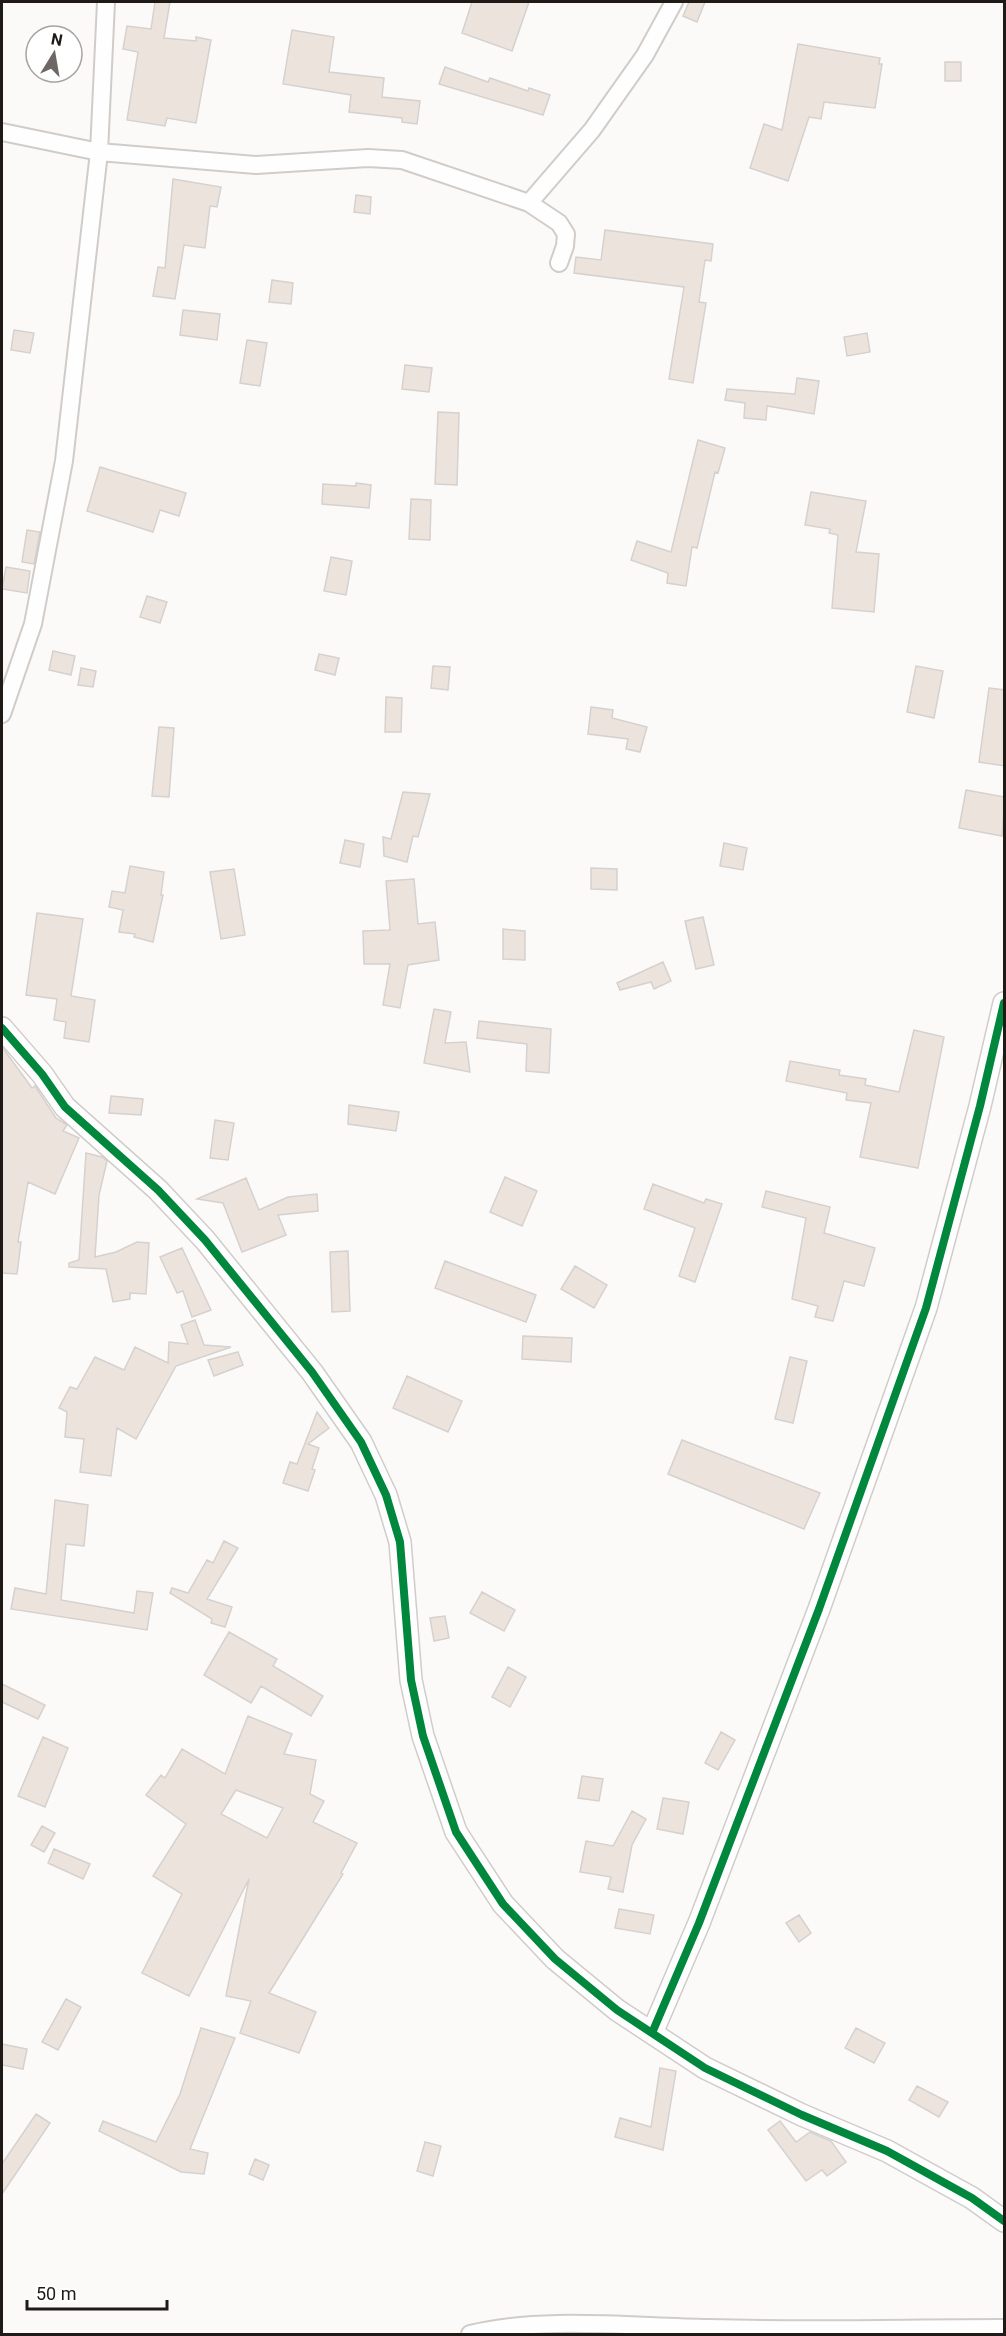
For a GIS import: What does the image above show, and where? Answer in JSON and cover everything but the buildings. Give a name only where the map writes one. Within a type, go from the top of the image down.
[{"type":"street","points":[[2,714],[33,624],[64,461],[99,152],[106,2]]},
{"type":"street","points":[[529,203],[592,130],[645,55],[674,2]]},
{"type":"street","points":[[2,132],[99,152],[256,165],[368,158],[402,160],[529,203],[559,223],[566,234],[565,246],[559,263]]},
{"type":"street","points":[[652,2033],[699,1923],[819,1610],[926,1308],[981,1106],[1005,1003]]},
{"type":"street","points":[[2,1028],[66,1107],[158,1190],[205,1240],[312,1372],[361,1442],[386,1495],[400,1542],[411,1680],[423,1736],[456,1832],[503,1904],[555,1959],[617,2010],[705,2068],[802,2115],[887,2151],[972,2198],[1005,2221]]},
{"type":"street","points":[[470,2334],[504,2326],[555,2325],[744,2329],[1005,2328]]},
{"type":"cycle path","points":[[652,2033],[699,1923],[819,1609],[926,1308],[980,1106],[1004,1003]]},
{"type":"cycle path","points":[[2,1028],[42,1074],[65,1107],[158,1190],[205,1240],[312,1372],[361,1442],[386,1495],[400,1542],[411,1680],[423,1736],[456,1832],[503,1904],[555,1959],[617,2010],[705,2068],[802,2115],[887,2151],[972,2198],[1004,2221]]}]
